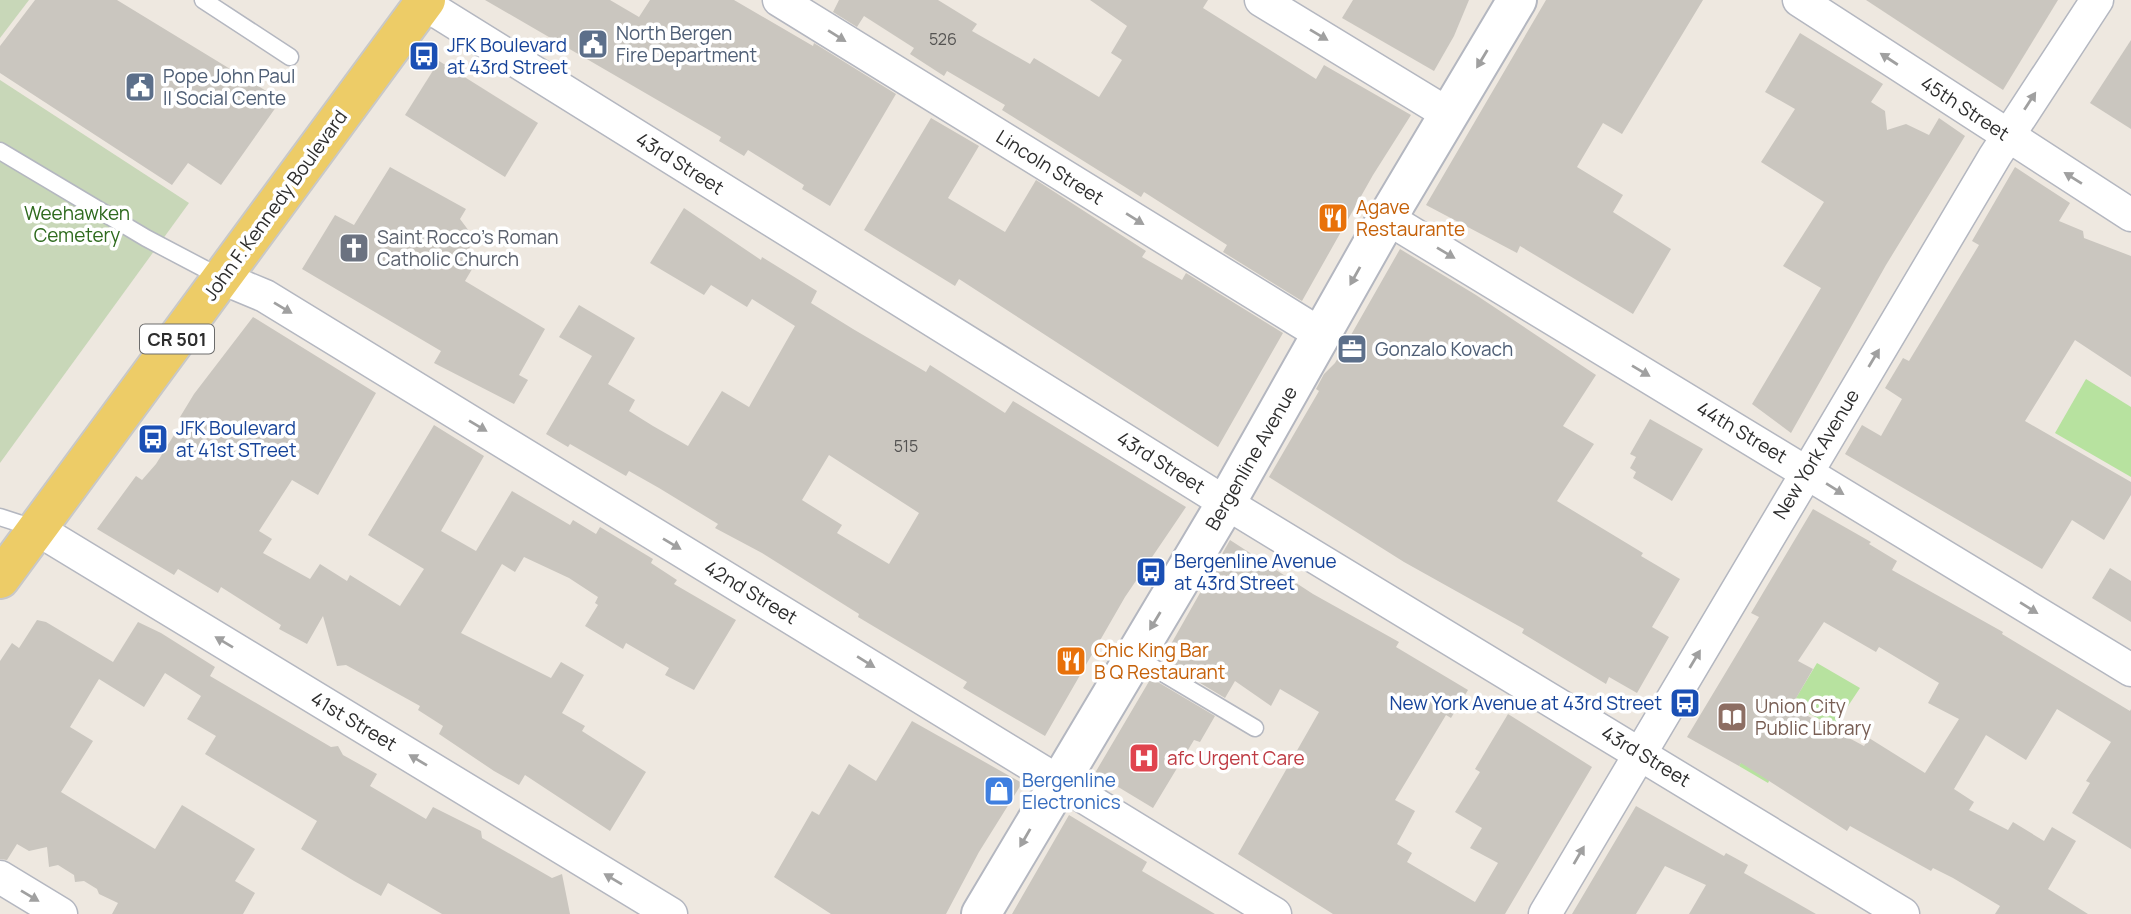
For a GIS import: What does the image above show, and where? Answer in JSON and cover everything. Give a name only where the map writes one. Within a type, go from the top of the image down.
[{"type":"main road","name":"John F. Kennedy Boulevard","points":[[0,579],[425,2]]},
{"type":"street","name":"Lincoln Street","points":[[779,0],[1322,335]]},
{"type":"street","points":[[1261,0],[1448,114]]},
{"type":"street","name":"Bergenline Avenue","points":[[981,914],[1226,503],[1387,218],[1517,0]]},
{"type":"street","name":"45th Street","points":[[1799,0],[2131,215]]},
{"type":"street","name":"New York Avenue","points":[[1545,914],[2007,136],[2098,0]]},
{"type":"street","name":"43rd Street","points":[[425,2],[1226,503],[1903,914]]},
{"type":"street","name":"44th Street","points":[[1387,218],[2131,670]]},
{"type":"street","name":"42nd Street","points":[[222,278],[265,296],[1275,914]]},
{"type":"street","name":"41st Street","points":[[37,529],[670,914]]},
{"type":"street","points":[[0,877],[61,914]]},
{"type":"lane","points":[[203,0],[289,57]]},
{"type":"lane","points":[[0,151],[146,238],[222,278]]},
{"type":"lane","points":[[0,517],[37,529]]},
{"type":"lane","points":[[1134,656],[1255,728]]},
{"type":"green space","points":[[0,0],[29,0],[0,38]]},
{"type":"green space","name":"Weehawken Cemetery","points":[[0,80],[189,203],[0,463]]},
{"type":"green space","points":[[2086,379],[2131,407],[2131,477],[2055,433]]},
{"type":"green space","points":[[1817,663],[1860,688],[1834,727],[1806,712],[1768,783],[1739,766],[1781,690],[1796,698]]},
{"type":"building","name":"Pope John Paul II Social Cente","points":[[35,0],[117,0],[281,100],[221,185],[188,163],[172,185],[0,73],[0,46]]},
{"type":"building","points":[[485,0],[610,0],[639,17],[650,0],[734,0],[813,46],[814,43],[896,94],[830,206],[802,189],[804,185],[748,150],[744,156],[719,141],[721,137]]},
{"type":"building","points":[[839,0],[938,0],[977,24],[972,31],[1030,64],[1034,58],[1099,97],[1122,60],[1111,53],[1127,26],[1090,0],[1208,0],[1203,8],[1316,79],[1324,65],[1411,115],[1373,175],[1302,301],[1223,252],[1227,245],[1144,192],[1141,197],[1002,110],[1005,105],[947,71],[944,76],[910,54],[914,48],[864,16],[857,27],[833,12]]},
{"type":"building","points":[[1353,0],[1469,0],[1454,36],[1434,71],[1342,18]]},
{"type":"building","points":[[1546,0],[1703,0],[1622,134],[1603,123],[1577,167],[1623,195],[1613,212],[1671,249],[1633,314],[1520,246],[1517,253],[1426,205]]},
{"type":"building","points":[[1866,0],[2058,0],[2003,90]]},
{"type":"building","points":[[1800,33],[1883,84],[1871,102],[1885,111],[1887,130],[1906,124],[1929,135],[1939,118],[1965,136],[1886,265],[1791,433],[1752,404],[1821,288],[1783,266],[1824,202],[1761,162],[1795,109],[1765,92]]},
{"type":"building","points":[[2131,40],[2131,129],[2090,103]]},
{"type":"building","points":[[439,61],[538,123],[505,177],[405,115]]},
{"type":"building","points":[[931,118],[979,146],[948,198],[1005,232],[1036,180],[1146,251],[1142,257],[1182,280],[1186,273],[1283,333],[1218,447],[959,279],[955,286],[864,230]]},
{"type":"building","points":[[390,167],[466,209],[460,219],[469,231],[470,256],[478,259],[465,281],[545,329],[519,375],[528,380],[514,404],[434,363],[441,351],[302,269],[335,215],[354,225]]},
{"type":"building","points":[[2015,167],[2070,203],[2059,221],[2083,231],[2084,238],[2131,256],[2131,377],[2075,340],[2025,421],[2131,482],[2131,495],[2104,540],[2072,520],[2042,569],[1845,454],[1862,425],[1881,436],[1902,399],[1885,388],[1903,358],[1909,361],[1979,245],[1972,241]]},
{"type":"building","points":[[684,208],[761,260],[762,257],[817,291],[811,303],[853,329],[926,372],[930,365],[1005,413],[1013,401],[1186,507],[1125,597],[1045,736],[963,688],[967,682],[858,617],[859,614],[762,553],[715,528],[718,524],[659,488],[629,471],[626,476],[570,444],[568,447],[546,434],[592,356],[559,337],[579,305],[635,338],[608,384],[635,400],[629,411],[653,426],[688,446],[722,391],[749,407],[795,326],[752,299],[747,307],[711,285],[704,295],[650,263]],"holes":[[[829,455],[919,513],[889,564],[837,533],[842,525],[802,500]]]},
{"type":"building","points":[[1400,249],[1476,295],[1596,375],[1563,426],[1594,444],[1557,501],[1643,553],[1641,556],[1680,579],[1652,627],[1669,637],[1637,693],[1609,677],[1606,684],[1522,633],[1524,629],[1404,562],[1269,477],[1319,391],[1316,389],[1324,374],[1335,363]]},
{"type":"building","points":[[253,317],[376,393],[318,495],[292,480],[259,531],[272,539],[263,553],[310,579],[320,564],[347,581],[350,575],[400,606],[424,569],[368,535],[434,425],[484,456],[441,531],[476,551],[512,491],[570,525],[573,520],[596,534],[600,527],[653,559],[651,563],[677,580],[674,584],[736,620],[694,690],[665,675],[669,668],[626,643],[623,649],[585,626],[598,605],[595,603],[598,597],[569,578],[524,557],[515,572],[502,564],[461,633],[551,678],[561,662],[584,675],[562,713],[585,726],[582,731],[646,772],[610,831],[525,775],[519,785],[494,771],[439,734],[443,726],[418,710],[420,706],[346,665],[337,666],[323,616],[307,644],[279,629],[281,625],[221,587],[218,593],[178,569],[174,575],[97,529],[136,476],[142,480],[156,464],[184,419],[180,417],[194,394]]},
{"type":"building","points":[[1650,419],[1703,449],[1672,501],[1633,478],[1636,472],[1630,468],[1636,457],[1630,454]]},
{"type":"building","points":[[1813,509],[1871,542],[1869,544],[1897,561],[1892,570],[2003,632],[2002,634],[2130,711],[2131,709],[2131,849],[2072,813],[2090,783],[2086,781],[2111,742],[2057,709],[2026,760],[1986,735],[1954,789],[1974,802],[1969,810],[2008,830],[2013,822],[2044,841],[2052,827],[2076,841],[2048,889],[2088,914],[1995,914],[2000,906],[1953,878],[1933,868],[1931,871],[1850,826],[1847,831],[1741,763],[1739,766],[1687,737],[1759,617],[1751,613]],"holes":[[[1824,622],[1876,652],[1879,647],[1939,683],[1928,703],[1959,719],[1925,773],[1869,738],[1864,746],[1791,707],[1813,669],[1798,661]]]},
{"type":"building","points":[[1230,540],[1313,594],[1399,642],[1396,647],[1468,690],[1451,718],[1446,715],[1395,800],[1415,811],[1397,844],[1412,853],[1407,862],[1475,902],[1498,863],[1470,848],[1482,828],[1455,812],[1480,772],[1475,769],[1508,714],[1592,767],[1505,914],[1333,914],[1238,854],[1319,712],[1280,689],[1271,706],[1235,681],[1225,698],[1162,660]]},
{"type":"building","points":[[2110,568],[2131,581],[2131,622],[2092,598]]},
{"type":"building","points":[[37,620],[46,622],[113,662],[138,622],[161,633],[215,667],[210,676],[331,747],[338,746],[343,755],[377,774],[370,786],[426,819],[433,807],[481,831],[482,838],[552,878],[562,874],[570,914],[442,914],[388,883],[381,896],[354,881],[301,849],[317,821],[205,754],[216,736],[187,719],[201,696],[165,673],[144,707],[99,679],[70,727],[93,741],[61,792],[155,849],[182,805],[255,849],[235,881],[255,893],[243,914],[112,914],[118,903],[99,894],[97,889],[84,881],[75,882],[74,875],[58,865],[49,867],[47,847],[29,851],[17,844],[7,860],[0,859],[0,661],[12,643],[19,648]]},
{"type":"building","name":"afc Urgent Care","points":[[1151,678],[1215,716],[1200,742],[1194,740],[1153,808],[1095,773]]},
{"type":"building","points":[[912,721],[1022,783],[979,852],[946,914],[831,914],[774,877],[812,811],[819,815],[849,764],[876,781]]},
{"type":"building","points":[[1636,806],[1724,856],[1726,853],[1748,865],[1744,873],[1816,914],[1689,914],[1706,885],[1665,866],[1636,914],[1572,914]]},
{"type":"building","points":[[1069,815],[1147,862],[1142,871],[1215,914],[1012,914]]},
{"type":"place","name":"North Bergen Fire Department","points":[[593,44]]},
{"type":"place","name":"JFK Boulevard at 43rd Street","points":[[424,56]]},
{"type":"place","name":"Pope John Paul II Social Cente","points":[[140,87]]},
{"type":"place","name":"Agave Restaurante","points":[[1333,218]]},
{"type":"place","name":"Saint Rocco's Roman Catholic Church","points":[[354,248]]},
{"type":"place","name":"Gonzalo Kovach","points":[[1352,349]]},
{"type":"place","name":"JFK Boulevard at 41st STreet","points":[[153,439]]},
{"type":"place","name":"Bergenline Avenue at 43rd Street","points":[[1151,572]]},
{"type":"place","name":"Chic King Bar B Q Restaurant","points":[[1071,661]]},
{"type":"place","name":"New York Avenue at 43rd Street","points":[[1685,703]]},
{"type":"place","name":"Union City Public Library","points":[[1732,717]]},
{"type":"place","name":"afc Urgent Care","points":[[1144,758]]},
{"type":"place","name":"Bergenline Electronics","points":[[999,791]]}]
